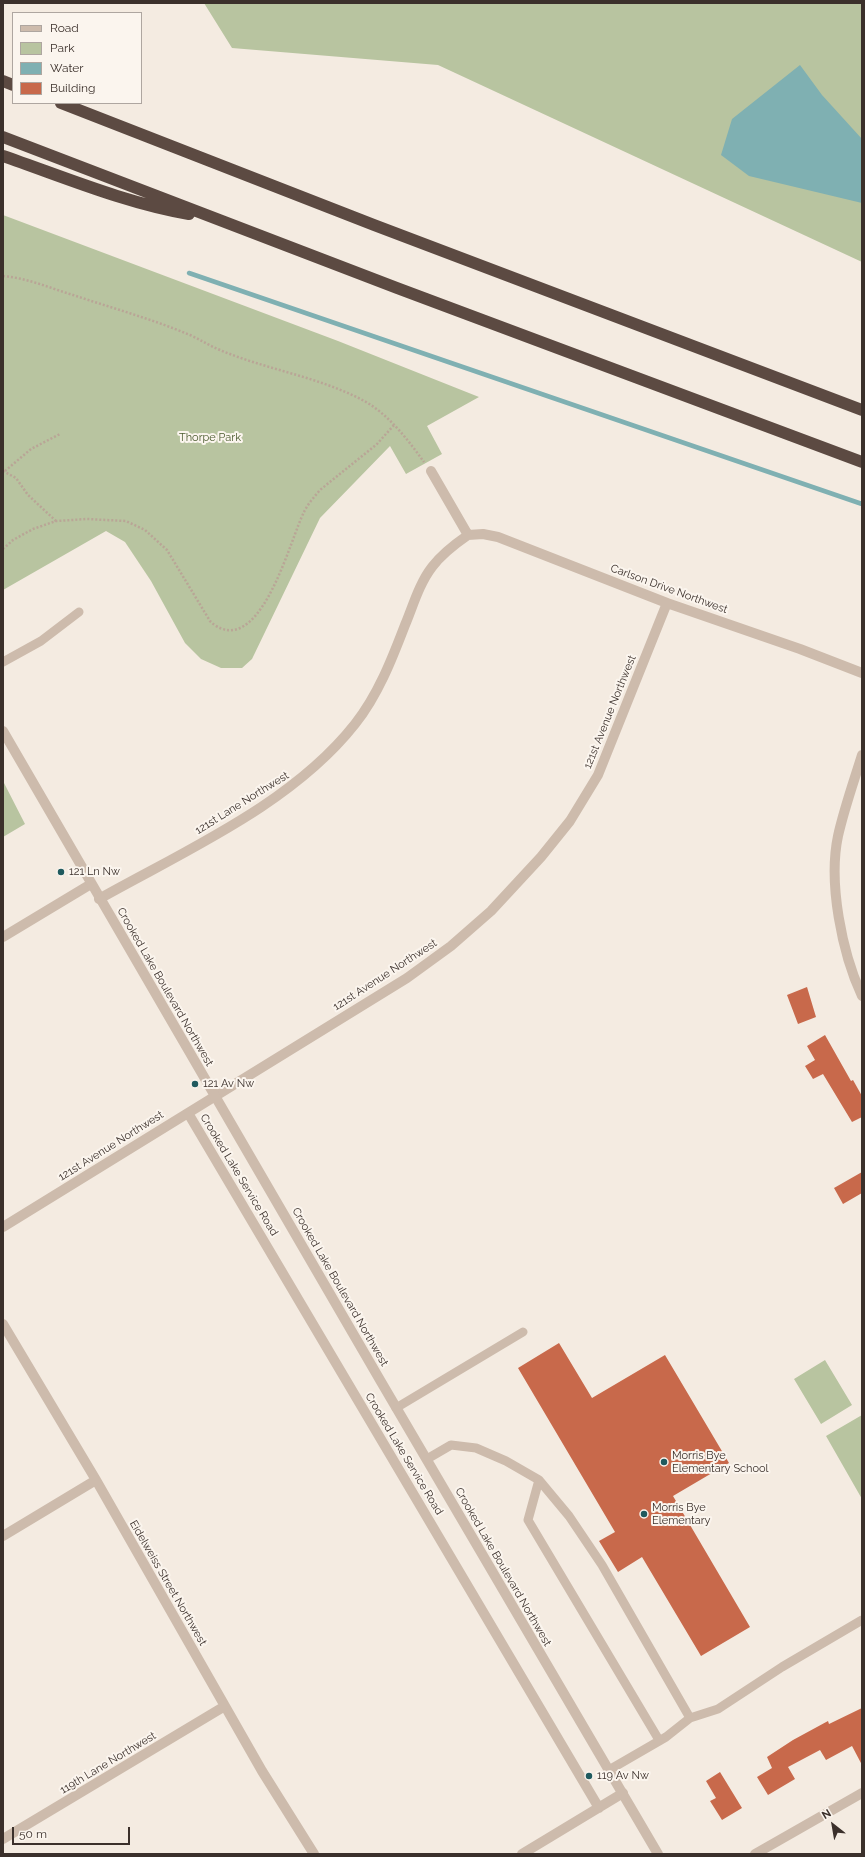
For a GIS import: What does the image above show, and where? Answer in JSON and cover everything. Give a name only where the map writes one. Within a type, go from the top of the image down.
[{"type":"highway","points":[[64,104],[374,225],[862,410]]},
{"type":"highway","points":[[3,137],[216,219],[862,462]]},
{"type":"highway","points":[[3,156],[115,195],[171,211],[216,219]]},
{"type":"street","points":[[431,471],[468,535]]},
{"type":"street","name":"Carlson Drive Northwest","points":[[468,535],[483,534],[498,537],[667,603],[862,673]]},
{"type":"street","name":"121st Lane Northwest","points":[[99,899],[259,809],[298,782],[329,754],[356,724],[381,682],[420,587],[432,567],[455,544],[468,535]]},
{"type":"street","name":"121st Avenue Northwest","points":[[3,1227],[407,978],[451,946],[491,911],[541,857],[570,821],[598,775],[667,603]]},
{"type":"street","name":"Crooked Lake Boulevard Northwest","points":[[3,731],[99,899],[658,1854]]},
{"type":"street","points":[[862,754],[838,837],[835,865],[839,922],[847,954],[862,996]]},
{"type":"street","points":[[3,937],[91,884]]},
{"type":"street","name":"Crooked Lake Service Road","points":[[188,1113],[599,1808]]},
{"type":"street","name":"Eidelweiss Street Northwest","points":[[3,1324],[96,1480],[262,1771],[314,1854]]},
{"type":"street","points":[[3,1536],[96,1480]]},
{"type":"street","name":"119th Lane Northwest","points":[[3,1839],[225,1706]]},
{"type":"street","points":[[522,1854],[623,1793]]},
{"type":"street","points":[[755,1854],[862,1793]]},
{"type":"lane","points":[[3,662],[41,641],[79,612]]},
{"type":"lane","points":[[396,1408],[523,1332]]},
{"type":"lane","points":[[427,1459],[451,1445],[476,1448],[506,1461],[539,1480],[569,1516],[602,1565],[690,1718]]},
{"type":"lane","points":[[539,1480],[528,1520],[659,1740]]},
{"type":"lane","points":[[609,1770],[659,1740],[690,1718],[718,1709],[788,1663],[862,1620]]},
{"type":"path","points":[[3,276],[37,283],[149,320],[191,336],[220,350],[295,374],[366,402],[405,436],[431,471]]},
{"type":"path","points":[[3,549],[19,536],[33,529],[56,521],[106,519],[126,521],[146,530],[167,550],[210,621],[221,629],[232,630],[245,626],[257,615],[274,587],[301,518],[312,498],[377,444],[394,425]]},
{"type":"path","points":[[56,521],[28,495],[16,478],[4,471],[31,449],[60,434]]},
{"type":"green space","points":[[204,3],[862,3],[862,262],[438,65],[232,48]]},
{"type":"green space","name":"Thorpe Park","points":[[3,215],[338,341],[479,397],[427,426],[442,454],[406,474],[390,446],[320,518],[252,659],[242,668],[221,668],[201,659],[185,643],[151,581],[125,542],[106,531],[3,590]]},
{"type":"green space","points":[[3,781],[25,824],[3,837]]},
{"type":"green space","points":[[825,1360],[852,1405],[821,1424],[794,1379]]},
{"type":"green space","points":[[862,1415],[862,1499],[826,1436]]},
{"type":"water","points":[[800,65],[822,95],[862,139],[862,203],[749,176],[721,155],[732,119]]},
{"type":"building","points":[[807,987],[816,1017],[798,1024],[787,995]]},
{"type":"building","points":[[825,1035],[851,1081],[853,1080],[862,1096],[862,1117],[852,1122],[823,1074],[813,1079],[805,1066],[815,1060],[807,1046]]},
{"type":"building","points":[[862,1172],[862,1193],[843,1204],[834,1188]]},
{"type":"building","name":"Morris Bye Elementary","points":[[559,1343],[592,1398],[665,1355],[729,1463],[673,1496],[750,1627],[701,1656],[642,1557],[618,1572],[599,1541],[615,1532],[518,1368]]},
{"type":"building","points":[[862,1708],[862,1765],[852,1746],[826,1760],[820,1750],[788,1767],[795,1779],[768,1795],[757,1777],[772,1768],[767,1757],[793,1740],[828,1721],[829,1724]]},
{"type":"building","points":[[720,1772],[742,1808],[722,1820],[710,1801],[716,1798],[706,1781]]},
{"type":"waterway","points":[[189,273],[862,504]]},
{"type":"place","name":"121 Ln Nw","points":[[61,872]]},
{"type":"place","name":"121 Av Nw","points":[[195,1084]]},
{"type":"place","name":"Morris Bye Elementary School","points":[[664,1462]]},
{"type":"place","name":"Morris Bye Elementary","points":[[644,1514]]},
{"type":"place","name":"119 Av Nw","points":[[589,1776]]}]
